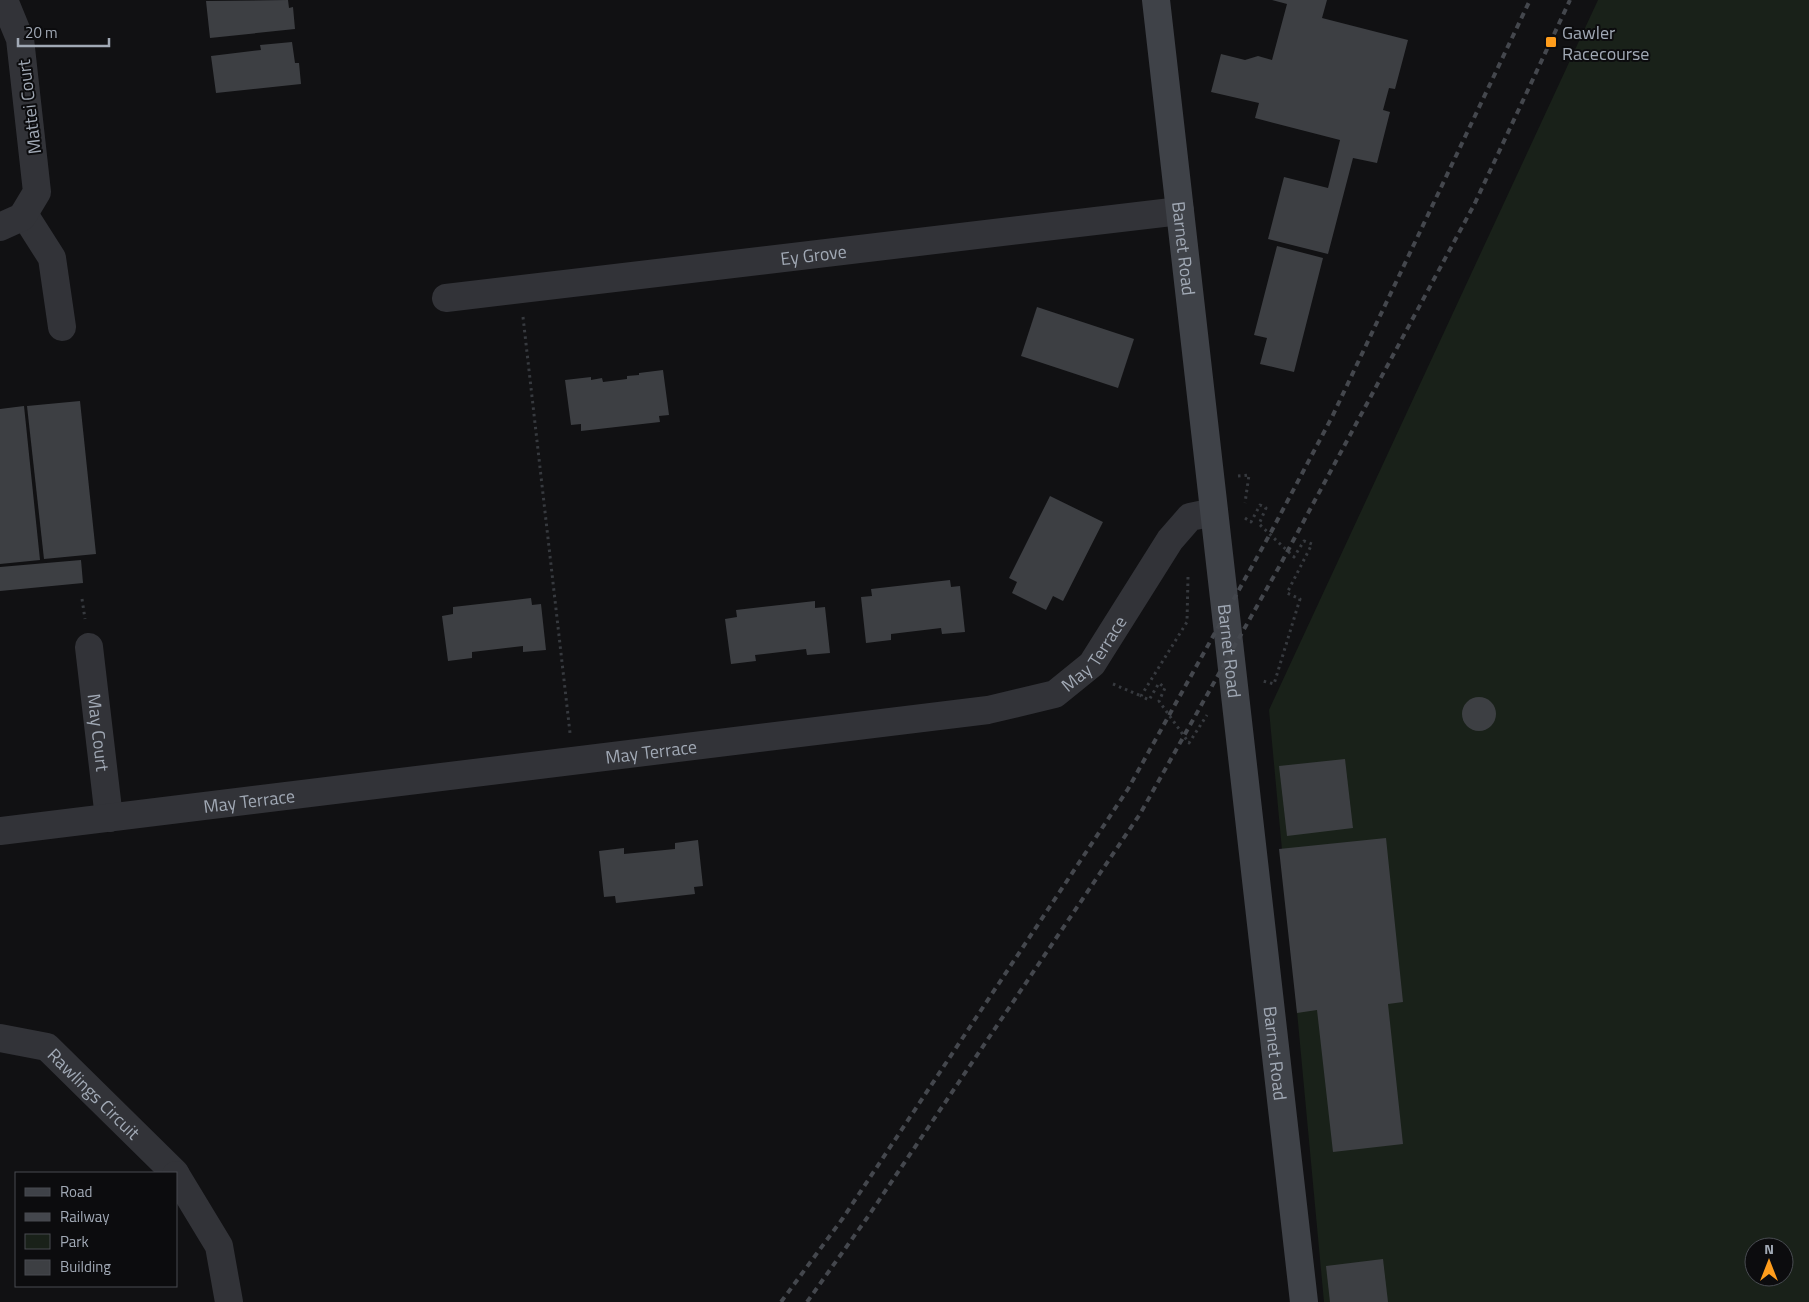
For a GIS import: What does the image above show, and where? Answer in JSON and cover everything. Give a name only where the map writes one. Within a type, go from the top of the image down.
[{"type":"street","name":"Mattei Court","points":[[4,0],[20,39],[37,178],[37,192],[24,214]]},
{"type":"street","name":"Barnet Road","points":[[1156,0],[1304,1302]]},
{"type":"street","name":"Ey Grove","points":[[446,298],[1180,211]]},
{"type":"street","points":[[0,227],[24,214],[52,258],[62,327]]},
{"type":"street","name":"May Terrace","points":[[0,831],[988,710],[1054,694],[1092,664],[1170,540],[1190,517],[1214,512]]},
{"type":"street","name":"May Court","points":[[89,647],[109,818]]},
{"type":"street","name":"Rawlings Circuit","points":[[0,1038],[47,1047],[174,1172]]},
{"type":"street","name":"Rawlings Circuit","points":[[178,1177],[218,1246],[229,1302]]},
{"type":"path","points":[[520,289],[573,761]]},
{"type":"path","points":[[1210,479],[1248,475],[1244,508]]},
{"type":"path","points":[[1110,682],[1116,687],[1149,700],[1159,683],[1165,688],[1159,701],[1189,743],[1232,673],[1274,684],[1300,599],[1286,593],[1312,544],[1304,541],[1294,557],[1259,524],[1266,508],[1260,505],[1251,522],[1243,517]]},
{"type":"path","points":[[1141,696],[1187,622],[1188,577]]},
{"type":"green space","points":[[1598,0],[1809,0],[1809,1302],[1324,1302],[1269,710]]},
{"type":"building","points":[[288,0],[289,8],[293,7],[295,29],[210,38],[206,1]]},
{"type":"building","points":[[1272,0],[1327,0],[1322,18],[1408,40],[1395,89],[1389,88],[1383,110],[1390,112],[1377,163],[1353,158],[1328,254],[1268,239],[1284,177],[1328,188],[1340,140],[1255,118],[1259,103],[1211,92],[1221,54],[1245,60],[1258,56],[1272,60],[1287,4]]},
{"type":"building","points":[[292,42],[295,63],[299,63],[301,84],[216,93],[211,56],[261,50],[260,45]]},
{"type":"building","points":[[1277,246],[1323,258],[1294,372],[1260,364],[1267,338],[1254,335]]},
{"type":"building","points":[[1037,307],[1134,339],[1118,388],[1021,356]]},
{"type":"building","points":[[663,370],[669,415],[659,416],[660,422],[581,431],[581,424],[571,425],[565,380],[591,377],[591,380],[602,378],[603,382],[627,379],[627,376],[639,375],[639,373]]},
{"type":"building","points":[[80,401],[96,554],[44,559],[27,406]]},
{"type":"building","points":[[24,406],[40,560],[0,564],[0,409]]},
{"type":"building","points":[[1050,496],[1103,522],[1063,601],[1053,596],[1046,610],[1012,593],[1017,582],[1009,578]]},
{"type":"building","points":[[81,560],[83,583],[0,591],[0,567]]},
{"type":"building","points":[[950,580],[951,587],[960,586],[965,632],[942,634],[941,628],[891,634],[891,640],[866,643],[861,597],[872,596],[871,589]]},
{"type":"building","points":[[531,598],[532,605],[541,604],[546,650],[523,652],[523,646],[472,652],[472,658],[448,661],[442,616],[453,614],[453,607]]},
{"type":"building","points":[[815,601],[815,608],[825,607],[830,653],[807,655],[806,649],[755,655],[756,661],[731,664],[725,619],[737,617],[736,610]]},
{"type":"building","points":[[1479,697],[1486,698],[1491,702],[1495,707],[1495,721],[1491,726],[1486,730],[1479,731],[1472,730],[1467,726],[1463,721],[1462,714],[1463,707],[1467,702],[1472,698]]},
{"type":"building","points":[[1345,759],[1353,828],[1287,836],[1279,766]]},
{"type":"building","points":[[1386,838],[1403,1002],[1388,1004],[1403,1144],[1333,1152],[1317,1010],[1297,1013],[1279,849]]},
{"type":"building","points":[[698,840],[703,886],[694,887],[695,894],[616,903],[615,896],[604,897],[599,851],[624,848],[624,854],[675,849],[675,843]]},
{"type":"building","points":[[1383,1259],[1388,1302],[1330,1302],[1326,1266]]},
{"type":"railway","points":[[781,1302],[843,1218],[1128,789],[1270,534],[1332,417],[1530,0]]},
{"type":"railway","points":[[807,1302],[867,1218],[1140,814],[1279,567],[1475,203],[1570,0]]},
{"type":"place","name":"Gawler Racecourse","points":[[1551,42]]}]
